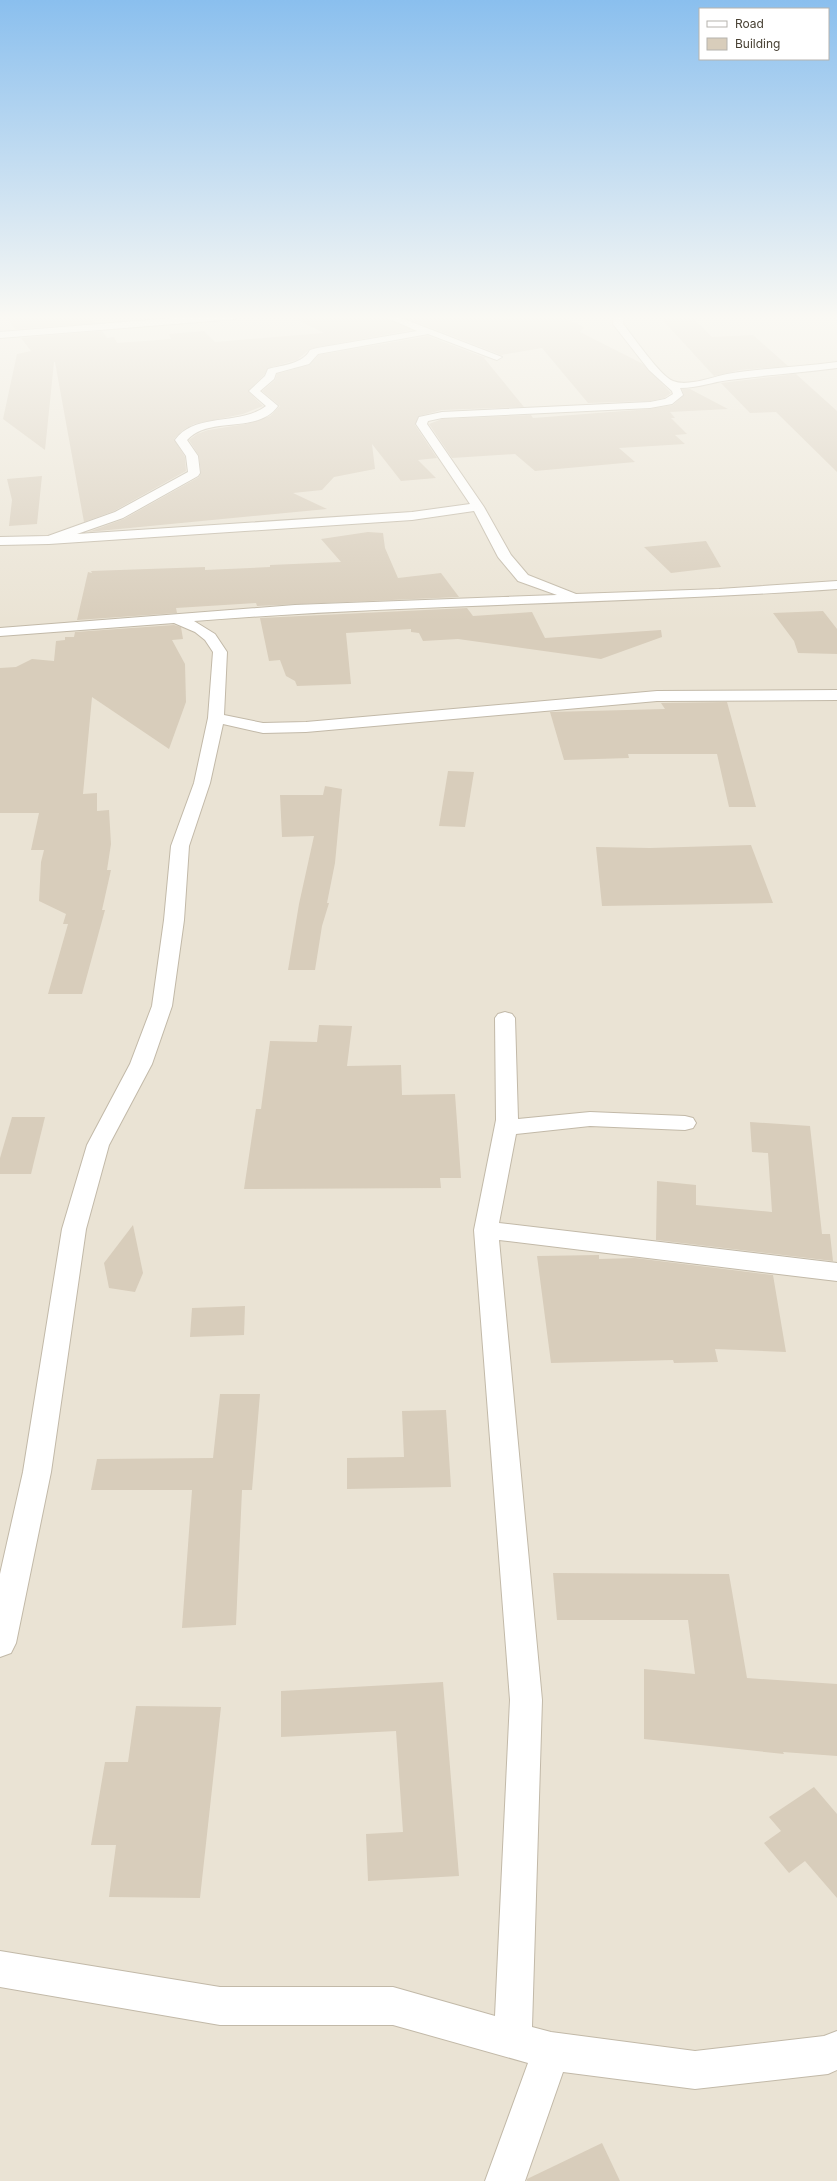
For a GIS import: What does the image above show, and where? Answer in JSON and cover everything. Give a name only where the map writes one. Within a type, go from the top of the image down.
[{"type":"street","points":[[49,540],[119,515],[194,473],[192,456],[181,440],[184,434],[196,428],[258,418]]},
{"type":"street","points":[[429,418],[423,419],[421,424],[478,507],[505,557],[523,578],[582,599]]},
{"type":"street","points":[[0,541],[49,540],[412,516],[478,507]]},
{"type":"street","points":[[0,632],[302,609],[582,599],[837,585]]},
{"type":"street","points":[[0,1643],[37,1472],[74,1229],[98,1145],[141,1064],[162,1006],[174,920],[180,846],[202,783],[216,718],[220,652],[205,633],[178,619]]},
{"type":"street","points":[[216,718],[262,728],[306,727],[657,696],[837,695]]},
{"type":"street","points":[[505,1018],[507,1120],[486,1230],[526,1700],[513,2040]]},
{"type":"street","points":[[505,1128],[590,1119],[685,1123]]},
{"type":"street","points":[[486,1230],[837,1272]]},
{"type":"street","points":[[0,1969],[220,2006],[393,2006],[551,2051],[695,2070],[828,2055],[837,2050]]},
{"type":"street","points":[[505,2181],[551,2051]]},
{"type":"shaded area","points":[[0,418],[837,418],[837,2181],[0,2181]]},
{"type":"building","points":[[3,418],[48,418],[45,450]]},
{"type":"building","points":[[65,418],[224,418],[194,424],[183,430],[174,439],[185,457],[186,471],[114,511],[84,522]]},
{"type":"building","points":[[265,418],[418,418],[415,425],[437,458],[418,460],[436,478],[401,481],[372,444],[375,469],[334,477],[322,490],[293,493],[327,509],[88,532],[124,519],[199,477],[201,473],[199,456],[189,440],[197,434],[208,430],[246,424]]},
{"type":"building","points":[[671,418],[687,434],[675,435],[685,444],[619,448],[635,462],[535,471],[515,454],[452,458],[429,424],[442,419],[675,418]]},
{"type":"building","points":[[782,418],[837,418],[837,472]]},
{"type":"building","points":[[42,476],[37,524],[9,526],[12,500],[7,479]]},
{"type":"building","points":[[368,532],[383,533],[385,548],[398,578],[441,573],[459,597],[257,606],[256,603],[176,608],[177,613],[77,620],[88,572],[92,573],[91,571],[205,567],[205,570],[341,562],[321,539]]},
{"type":"building","points":[[706,541],[721,567],[671,573],[644,547]]},
{"type":"building","points":[[467,608],[473,616],[532,612],[545,638],[661,630],[662,637],[601,659],[458,639],[423,641],[419,633],[411,632],[411,629],[346,633],[351,684],[297,686],[295,681],[286,676],[280,660],[269,661],[260,618]]},
{"type":"building","points":[[823,611],[837,629],[837,654],[798,653],[794,641],[773,613]]},
{"type":"building","points":[[174,625],[181,627],[183,639],[172,640],[185,664],[186,702],[169,749],[92,697],[83,794],[97,793],[97,811],[109,810],[111,844],[107,870],[111,870],[102,910],[105,910],[82,994],[48,994],[68,924],[63,924],[66,914],[39,901],[41,862],[44,850],[31,850],[39,813],[0,813],[0,668],[16,667],[32,659],[54,661],[56,641],[65,640],[65,637],[74,637],[75,632]]},
{"type":"building","points":[[727,702],[756,807],[729,807],[717,754],[628,754],[629,758],[564,760],[550,712],[665,709],[661,703]]},
{"type":"building","points":[[448,771],[474,772],[465,827],[439,826]]},
{"type":"building","points":[[325,786],[342,789],[335,863],[327,903],[329,903],[322,926],[315,970],[288,970],[299,904],[314,836],[282,837],[280,795],[323,795]]},
{"type":"building","points":[[751,845],[773,903],[602,906],[596,847],[650,848]]},
{"type":"building","points":[[319,1025],[352,1026],[347,1066],[401,1065],[402,1095],[455,1094],[461,1178],[440,1178],[441,1188],[244,1189],[256,1109],[261,1109],[270,1041],[317,1042]]},
{"type":"building","points":[[12,1117],[45,1117],[31,1174],[0,1174],[0,1158]]},
{"type":"building","points":[[750,1122],[810,1126],[822,1234],[830,1234],[833,1261],[656,1240],[657,1181],[696,1185],[696,1205],[772,1212],[768,1153],[752,1152]]},
{"type":"building","points":[[133,1225],[143,1273],[135,1292],[109,1288],[104,1263]]},
{"type":"building","points":[[599,1255],[599,1259],[635,1258],[773,1275],[786,1352],[715,1349],[718,1362],[674,1363],[673,1360],[551,1363],[537,1256]]},
{"type":"building","points":[[245,1306],[244,1335],[190,1337],[192,1308]]},
{"type":"building","points":[[220,1394],[260,1394],[252,1490],[242,1490],[236,1625],[182,1628],[192,1490],[91,1490],[97,1459],[213,1458]]},
{"type":"building","points":[[446,1410],[451,1487],[347,1489],[347,1458],[404,1457],[402,1411]]},
{"type":"building","points":[[553,1573],[729,1574],[747,1678],[837,1684],[837,1756],[783,1752],[784,1754],[644,1739],[644,1669],[695,1674],[688,1620],[557,1620]]},
{"type":"building","points":[[443,1682],[459,1876],[368,1881],[366,1834],[403,1832],[396,1731],[281,1737],[281,1691]]},
{"type":"building","points":[[136,1706],[221,1707],[200,1898],[109,1897],[116,1845],[91,1845],[105,1762],[128,1762]]},
{"type":"building","points":[[814,1787],[837,1814],[837,1898],[805,1861],[789,1873],[764,1843],[781,1831],[769,1817]]},
{"type":"building","points":[[602,2143],[620,2181],[527,2181],[527,2179]]}]
